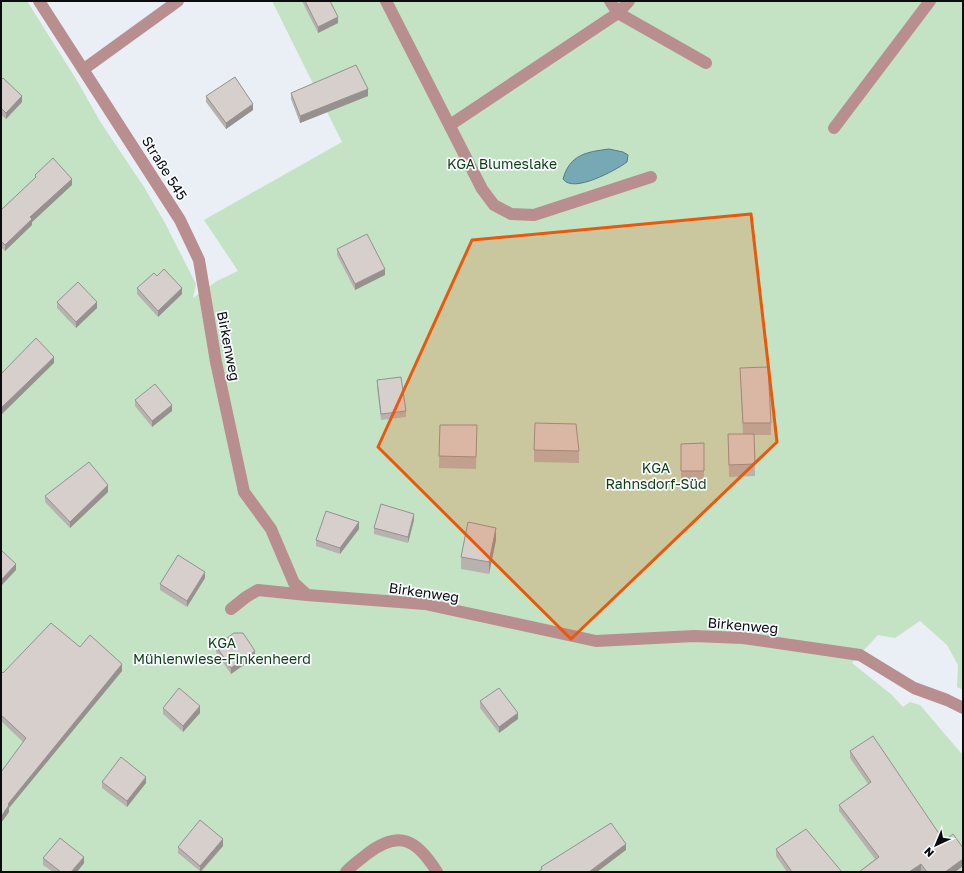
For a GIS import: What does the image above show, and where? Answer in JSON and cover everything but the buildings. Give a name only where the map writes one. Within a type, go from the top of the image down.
[{"type":"street","name":"Straße 545","points":[[39,1],[180,220],[199,260],[204,290]]},
{"type":"street","points":[[84,69],[178,1]]},
{"type":"street","points":[[386,1],[482,189],[494,204],[511,214],[534,215],[651,178]]},
{"type":"street","points":[[610,1],[618,13],[706,63]]},
{"type":"street","points":[[450,124],[618,13],[629,1]]},
{"type":"street","points":[[834,128],[930,1]]},
{"type":"street","name":"Birkenweg","points":[[204,290],[216,362],[244,492],[271,529],[294,583],[307,595],[425,604],[596,641],[694,636],[743,638],[860,655],[914,688],[947,700],[963,708]]},
{"type":"street","points":[[231,609],[258,590],[307,595]]},
{"type":"street","points":[[346,872],[377,846],[394,839],[411,844],[425,854],[437,872]]},
{"type":"highlighted area","points":[[751,214],[777,442],[571,639],[378,447],[472,240]]},
{"type":"green space","points":[[1,1],[27,1],[76,79],[101,123],[144,187],[165,223],[196,284],[193,298],[217,281],[238,271],[204,220],[342,142],[272,1],[963,1],[963,690],[957,687],[958,665],[947,645],[920,621],[895,638],[878,635],[852,663],[892,695],[903,707],[910,702],[920,705],[961,753],[963,753],[963,872],[1,872]]},
{"type":"water","points":[[609,149],[623,152],[628,155],[627,162],[605,175],[585,182],[576,184],[568,183],[563,179],[570,164],[575,159],[587,153]]},
{"type":"park label","name":"KGA Blumeslake","points":[[502,163]]},
{"type":"park label","name":"KGA Rahnsdorf-Süd","points":[[656,476]]},
{"type":"park label","name":"KGA Mühlenwiese-Finkenheerd","points":[[222,650]]}]
